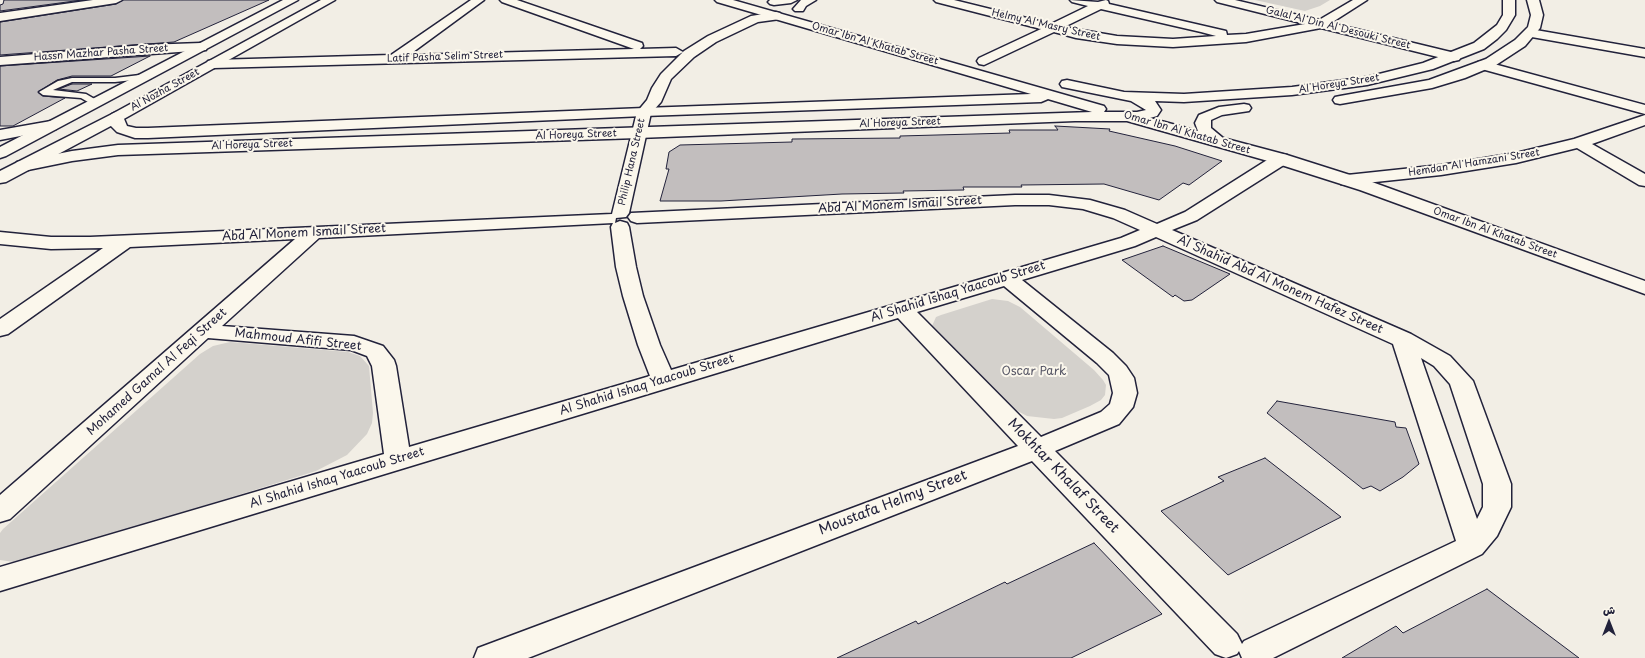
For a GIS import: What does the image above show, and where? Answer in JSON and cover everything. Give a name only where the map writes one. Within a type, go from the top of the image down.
[{"type":"street","points":[[0,17],[116,0]]},
{"type":"street","name":"Al Nozha Street","points":[[0,153],[292,0]]},
{"type":"street","name":"Al Nozha Street","points":[[0,178],[117,117],[329,0]]},
{"type":"street","points":[[395,59],[478,0]]},
{"type":"street","points":[[506,0],[631,45],[689,54]]},
{"type":"street","name":"Omar Ibn Al Khatab Street","points":[[721,0],[768,7],[1061,98],[1281,159],[1431,209],[1645,288]]},
{"type":"street","points":[[795,4],[802,4],[810,0]]},
{"type":"street","name":"Helmy Al Masry Street","points":[[940,0],[1090,36],[1145,42],[1186,42],[1231,39],[1286,32],[1323,22],[1361,0]]},
{"type":"street","points":[[1076,0],[1105,3],[1209,30],[1231,39]]},
{"type":"street","name":"Galal Al Din Al Desouki Street","points":[[1221,0],[1323,22],[1458,56]]},
{"type":"street","name":"Galal Al Din Al Desouki Street","points":[[1232,0],[1304,18]]},
{"type":"street","name":"Al Horeya Street","points":[[1135,97],[1196,98],[1271,93],[1350,84],[1400,74],[1458,56],[1486,41],[1499,32],[1509,15],[1509,0]]},
{"type":"street","name":"Al Horeya Street","points":[[1329,101],[1416,88],[1447,79],[1487,64],[1514,48],[1530,33],[1537,19],[1532,0]]},
{"type":"street","points":[[984,61],[1105,3]]},
{"type":"street","name":"Omar Ibn Al Khatab Street","points":[[768,7],[795,4],[814,13]]},
{"type":"street","points":[[651,76],[676,52],[702,36],[768,7]]},
{"type":"street","name":"Philip Hana Street","points":[[664,380],[647,339],[632,296],[626,267],[621,219],[642,106],[654,102],[659,88],[666,77],[689,54],[712,39],[737,26],[757,18],[768,7]]},
{"type":"street","points":[[1304,18],[1318,11]]},
{"type":"street","points":[[1530,33],[1596,43],[1645,53]]},
{"type":"street","points":[[614,52],[625,49],[631,45]]},
{"type":"street","name":"Hassn Mazhar Pasha Street","points":[[0,61],[145,49],[201,47]]},
{"type":"street","name":"Latif Pasha Selim Street","points":[[213,64],[614,52],[656,54],[676,52]]},
{"type":"street","points":[[969,57],[999,65]]},
{"type":"street","points":[[1487,64],[1645,103]]},
{"type":"street","points":[[1487,64],[1645,110]]},
{"type":"street","name":"Omar Ibn Al Khatab Street","points":[[1052,80],[1098,92],[1135,97]]},
{"type":"street","points":[[1130,117],[1144,116],[1152,113],[1154,110],[1151,105],[1135,97]]},
{"type":"street","name":"Al Horeya Street","points":[[117,117],[119,127],[125,130],[141,133],[168,133],[642,106],[1061,98]]},
{"type":"street","points":[[1196,98],[1197,108],[1204,118],[1204,129],[1217,142]]},
{"type":"street","name":"Al Horeya Street","points":[[1204,118],[1211,114],[1230,109],[1307,103]]},
{"type":"street","name":"Al Horeya Street","points":[[23,166],[91,153],[148,149],[638,133],[1075,116],[1130,117]]},
{"type":"street","name":"Hemdan Al Hamzani Street","points":[[1347,180],[1467,166],[1523,157],[1611,134],[1645,120]]},
{"type":"street","points":[[0,135],[51,126]]},
{"type":"street","points":[[148,149],[143,146],[144,142],[168,133]]},
{"type":"street","points":[[1579,143],[1645,181]]},
{"type":"street","name":"Al Shahid Ishaq Yaacoub Street","points":[[0,579],[1128,242],[1158,231],[1198,212],[1281,159]]},
{"type":"street","name":"Abd Al Monem Ismail Street","points":[[0,238],[51,243],[126,241],[1049,200],[1102,208],[1158,231]]},
{"type":"street","name":"Al Shahid Abd Al Monem Hafez Street","points":[[1158,231],[1403,339],[1424,349],[1442,361],[1461,381],[1497,484],[1497,507],[1493,518],[1472,546],[1240,652]]},
{"type":"street","name":"Mohamed Gamal Al Feqi Street","points":[[0,511],[313,233]]},
{"type":"street","points":[[0,329],[126,241]]},
{"type":"street","name":"Moustafa Helmy Street","points":[[490,658],[1036,448],[1110,418],[1121,407],[1125,393],[1122,378],[1112,364],[1007,278]]},
{"type":"street","name":"Mokhtar Khalaf Street","points":[[901,309],[1036,448],[1240,652]]},
{"type":"street","name":"Mahmoud Afifi Street","points":[[202,331],[354,343],[375,351],[382,360],[384,366],[398,460]]},
{"type":"street","points":[[1403,339],[1472,546]]},
{"type":"lane","points":[[95,103],[84,96],[43,92],[64,81],[76,79],[115,80],[148,76]]},
{"type":"lane","points":[[64,94],[93,80]]},
{"type":"green space","points":[[1255,0],[1330,0],[1320,6],[1305,11]]},
{"type":"green space","name":"Oscar Park","points":[[992,299],[1008,301],[1020,307],[1094,370],[1106,385],[1105,395],[1101,400],[1062,418],[1054,419],[1027,416],[1012,408],[934,330],[932,326],[936,317]]},
{"type":"green space","points":[[230,342],[348,352],[360,356],[369,366],[373,413],[372,423],[367,434],[347,455],[316,471],[28,560],[14,562],[0,560],[0,533],[3,529],[200,354],[213,346]]},
{"type":"building","points":[[4,0],[82,0],[0,11],[0,5],[3,4]]},
{"type":"building","points":[[123,0],[269,0],[174,42],[0,55],[0,22],[116,4]]},
{"type":"building","points":[[150,56],[111,76],[72,76],[57,80],[38,92],[43,96],[65,98],[13,126],[0,126],[0,66]]},
{"type":"building","points":[[72,84],[92,84],[77,91],[59,89]]},
{"type":"building","points":[[1055,126],[1110,129],[1109,131],[1175,146],[1222,161],[1189,185],[1183,183],[1159,200],[1104,184],[1021,185],[1022,187],[963,187],[964,190],[903,191],[904,193],[842,194],[721,201],[660,201],[669,169],[666,169],[669,152],[680,145],[792,142],[792,139],[900,138],[900,136],[1010,133],[1009,130],[1058,130]]},
{"type":"building","points":[[1163,246],[1230,274],[1192,300],[1184,301],[1175,295],[1173,297],[1122,260]]},
{"type":"building","points":[[1277,401],[1395,422],[1396,427],[1406,428],[1419,464],[1403,477],[1380,491],[1371,486],[1363,489],[1267,413]]},
{"type":"building","points":[[1265,458],[1341,517],[1228,575],[1161,511],[1224,481],[1218,477]]},
{"type":"building","points":[[1094,543],[1162,614],[1071,658],[837,658],[916,621],[918,624],[1005,582],[1007,584]]},
{"type":"building","points":[[1487,589],[1579,658],[1342,658],[1396,626],[1403,633]]}]
